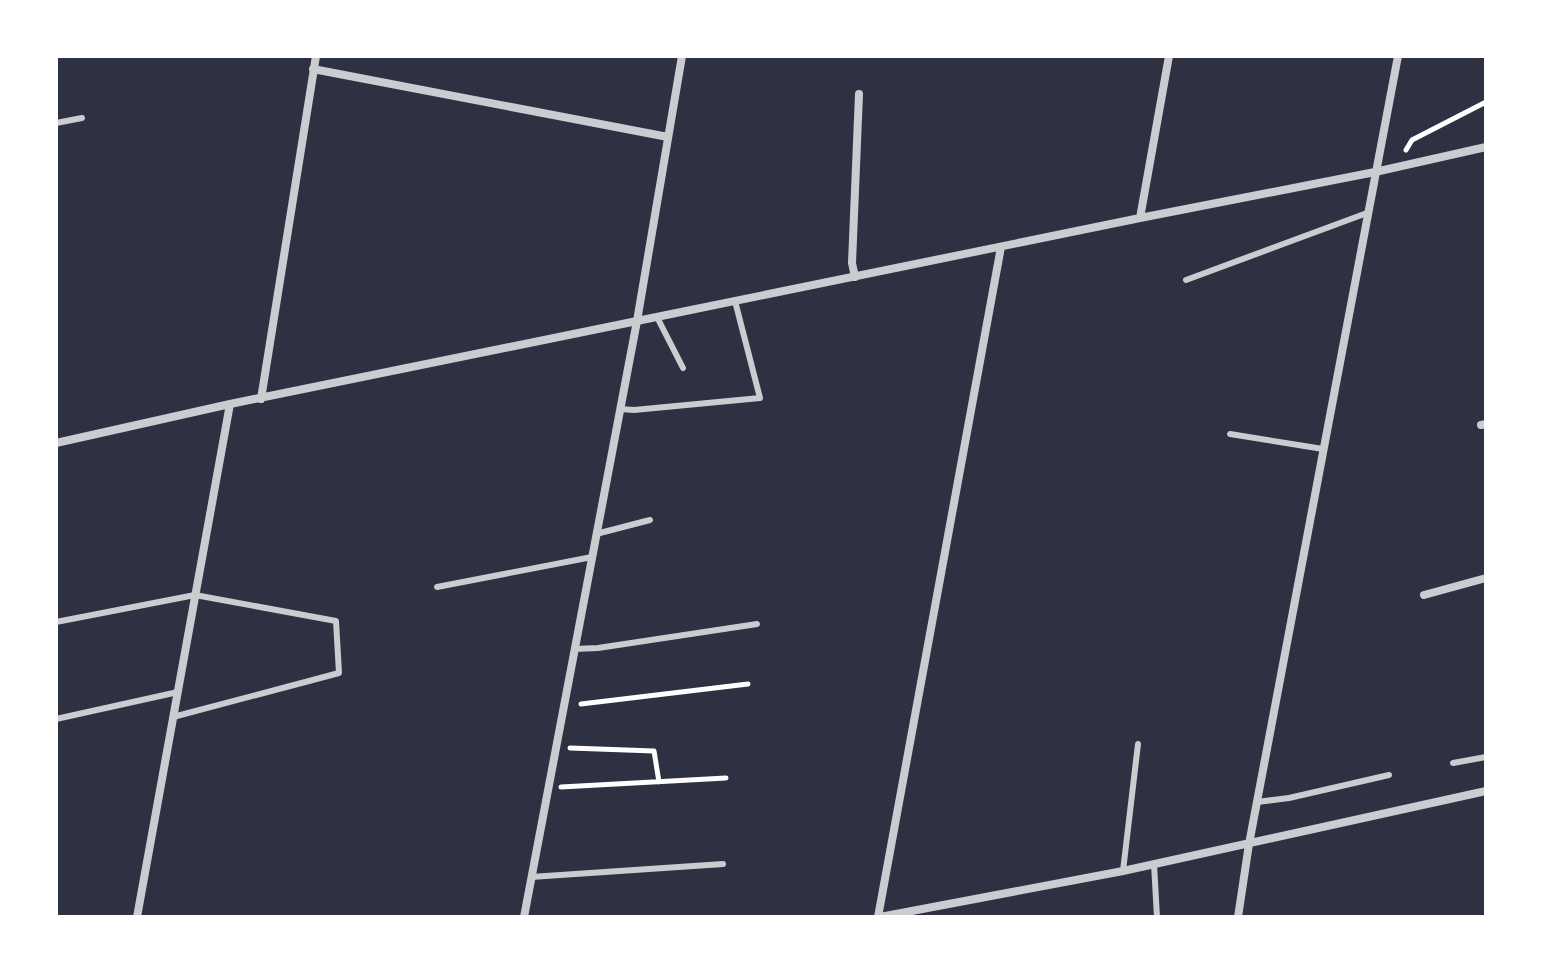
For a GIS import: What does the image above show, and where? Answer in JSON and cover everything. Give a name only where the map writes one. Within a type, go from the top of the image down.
[{"type":"street","points":[[261,399],[316,56]]},
{"type":"street","points":[[524,917],[637,321],[682,56]]},
{"type":"street","points":[[1140,218],[1169,56]]},
{"type":"street","points":[[1238,917],[1249,844],[1398,56]]},
{"type":"street","points":[[313,69],[668,137]]},
{"type":"street","points":[[855,277],[852,263],[859,94]]},
{"type":"street","points":[[56,443],[230,404],[1486,147]]},
{"type":"street","points":[[1001,247],[879,917],[909,914],[1123,871],[1486,791]]},
{"type":"street","points":[[136,917],[230,404]]},
{"type":"street","points":[[1424,595],[1486,578]]},
{"type":"lane","points":[[56,123],[82,118]]},
{"type":"lane","points":[[1186,280],[1367,213]]},
{"type":"lane","points":[[620,409],[760,398],[735,301]]},
{"type":"lane","points":[[657,317],[683,368]]},
{"type":"lane","points":[[1230,434],[1323,449]]},
{"type":"lane","points":[[596,534],[650,520]]},
{"type":"lane","points":[[437,587],[592,557]]},
{"type":"lane","points":[[56,622],[195,595],[336,621],[339,673],[173,717]]},
{"type":"lane","points":[[574,649],[757,624]]},
{"type":"lane","points":[[56,719],[178,692]]},
{"type":"lane","points":[[1123,871],[1138,744]]},
{"type":"lane","points":[[1453,763],[1486,757]]},
{"type":"lane","points":[[1257,802],[1289,798],[1389,775]]},
{"type":"lane","points":[[531,877],[723,864]]},
{"type":"lane","points":[[1154,864],[1157,917]]},
{"type":"path","points":[[1395,168],[1412,140],[1486,102]]},
{"type":"path","points":[[564,704],[748,684]]},
{"type":"path","points":[[556,747],[654,751],[659,782]]},
{"type":"path","points":[[548,786],[567,788],[726,778]]}]
